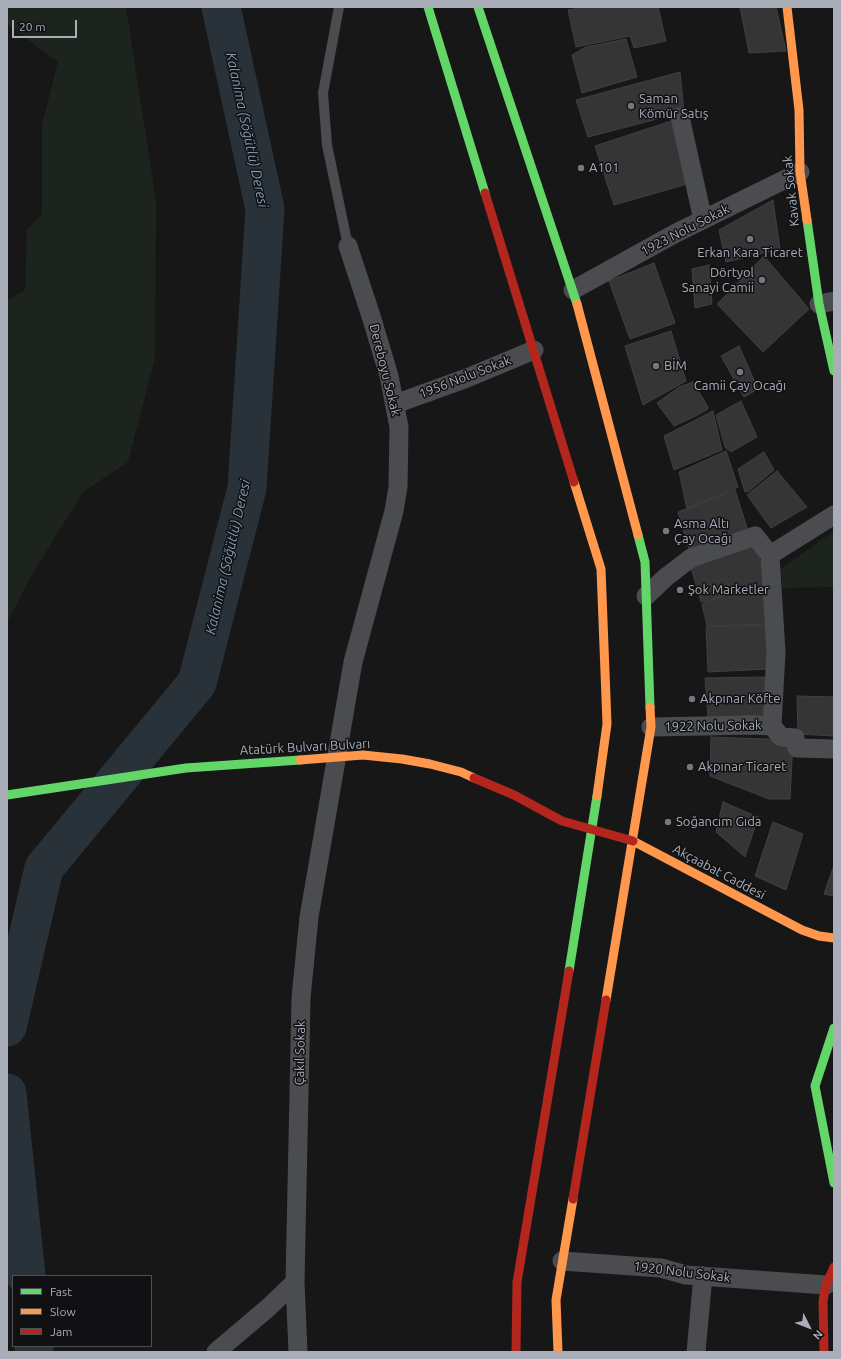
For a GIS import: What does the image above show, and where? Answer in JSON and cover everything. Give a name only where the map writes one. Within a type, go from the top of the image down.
[{"type":"main road","points":[[428,7],[601,569],[607,724],[592,830],[517,1282],[516,1352]]},
{"type":"main road","points":[[478,7],[572,290],[645,562],[651,727],[556,1300],[558,1352]]},
{"type":"main road","name":"Kavak Sokak","points":[[787,7],[799,110],[800,172],[826,303],[834,371]]},
{"type":"main road","name":"Atatürk Bulvarı Bulvarı","points":[[7,794],[186,768],[362,755],[402,759],[461,772],[514,795],[562,821],[592,830]]},
{"type":"main road","name":"Akçaabat Caddesi","points":[[592,830],[633,841],[802,930],[819,936],[834,938]]},
{"type":"main road","points":[[834,1028],[815,1086],[834,1183]]},
{"type":"main road","points":[[824,1352],[823,1301],[826,1285],[834,1267]]},
{"type":"street","points":[[680,117],[703,220]]},
{"type":"street","name":"1923 Nolu Sokak","points":[[572,290],[676,233],[800,172]]},
{"type":"street","name":"Dereboyu Sokak","points":[[337,757],[352,662],[394,511],[398,486],[400,427],[389,376],[348,246]]},
{"type":"street","name":"1956 Nolu Sokak","points":[[395,404],[467,378],[534,350]]},
{"type":"street","points":[[646,596],[666,577],[691,558],[755,536],[770,555],[834,515]]},
{"type":"street","name":"1922 Nolu Sokak","points":[[651,727],[753,724],[772,726],[776,652],[770,555]]},
{"type":"street","points":[[772,726],[781,737],[794,738],[797,748],[834,749]]},
{"type":"street","name":"Çakıl Sokak","points":[[298,1352],[295,1282],[302,998],[309,917],[337,757]]},
{"type":"street","name":"1920 Nolu Sokak","points":[[562,1261],[661,1268],[686,1275],[826,1285]]},
{"type":"street","points":[[696,1352],[703,1276]]},
{"type":"street","points":[[216,1352],[295,1282]]},
{"type":"lane","name":"Dereboyu Sokak","points":[[339,7],[323,93],[327,145],[348,246]]},
{"type":"shaded area","points":[[7,7],[126,7],[156,201],[155,358],[128,462],[83,492],[33,573],[7,622],[7,300],[25,290],[27,230],[42,214],[42,125],[58,62],[7,24]]},
{"type":"shaded area","points":[[834,531],[834,587],[782,588],[781,569]]},
{"type":"building","points":[[586,7],[658,7],[666,41],[634,48],[630,36],[576,47],[568,10]]},
{"type":"building","points":[[740,7],[776,7],[786,51],[749,53]]},
{"type":"building","points":[[626,39],[637,77],[582,93],[572,55],[586,47]]},
{"type":"building","name":"Saman Kömür Satış","points":[[680,72],[684,112],[588,137],[576,100]]},
{"type":"building","points":[[677,119],[691,183],[614,205],[595,146]]},
{"type":"building","name":"Erkan Kara Ticaret","points":[[773,200],[780,249],[726,262],[719,230]]},
{"type":"building","name":"Dörtyol Sanayi Camii","points":[[764,256],[809,309],[763,352],[717,304]]},
{"type":"building","points":[[654,263],[675,323],[630,339],[609,281]]},
{"type":"building","points":[[709,265],[712,304],[695,308],[692,269]]},
{"type":"building","points":[[671,331],[686,381],[643,405],[625,346]]},
{"type":"building","name":"Camii Çay Ocağı","points":[[739,346],[758,389],[744,397],[721,356]]},
{"type":"building","points":[[693,382],[708,409],[674,426],[657,403],[679,387]]},
{"type":"building","points":[[741,401],[757,437],[731,452],[725,447],[716,415]]},
{"type":"building","points":[[713,411],[722,450],[674,470],[664,436]]},
{"type":"building","points":[[726,451],[738,487],[687,509],[679,472]]},
{"type":"building","points":[[764,452],[774,470],[749,491],[745,492],[738,469]]},
{"type":"building","points":[[777,471],[807,507],[771,528],[747,495]]},
{"type":"building","points":[[735,490],[749,534],[691,556],[678,512]]},
{"type":"building","points":[[752,541],[767,577],[715,599],[701,602],[690,564]]},
{"type":"building","points":[[767,579],[768,624],[707,626],[702,604]]},
{"type":"building","points":[[768,625],[769,669],[708,672],[706,627]]},
{"type":"building","points":[[765,677],[765,715],[708,717],[705,678]]},
{"type":"building","points":[[797,696],[834,697],[834,736],[798,734]]},
{"type":"building","points":[[711,737],[793,740],[790,799],[769,799],[710,776]]},
{"type":"building","points":[[723,802],[758,817],[745,857],[716,832]]},
{"type":"building","points":[[773,822],[803,834],[786,890],[755,876]]},
{"type":"building","points":[[834,865],[834,896],[824,894]]},
{"type":"waterway","name":"Kalanima (Söğütlü) Deresi","points":[[7,1027],[44,868],[197,683],[247,488],[265,209],[221,7]]},
{"type":"waterway","name":"Kalanima (Söğütlü) Deresi","points":[[7,1093],[26,1275]]},
{"type":"waterway","name":"Kalanima (Söğütlü) Deresi","points":[[34,1347],[34,1352]]},
{"type":"traffic: fast","points":[[428,7],[485,193]]},
{"type":"traffic: fast","points":[[478,7],[577,304]]},
{"type":"traffic: fast","points":[[807,220],[819,304],[834,371]]},
{"type":"traffic: fast","points":[[638,535],[645,562],[650,707]]},
{"type":"traffic: fast","points":[[7,795],[186,768],[300,760]]},
{"type":"traffic: fast","points":[[569,971],[597,796]]},
{"type":"traffic: fast","points":[[834,1028],[815,1086],[834,1183]]},
{"type":"traffic: slow","points":[[787,7],[799,110],[800,172],[807,220]]},
{"type":"traffic: slow","points":[[577,304],[638,535]]},
{"type":"traffic: slow","points":[[574,482],[601,569],[607,724],[597,796]]},
{"type":"traffic: slow","points":[[606,1000],[651,727],[650,707]]},
{"type":"traffic: slow","points":[[300,760],[363,755],[402,759],[461,772],[474,778]]},
{"type":"traffic: slow","points":[[633,841],[802,930],[819,936],[834,938]]},
{"type":"traffic: slow","points":[[558,1352],[556,1300],[573,1199]]},
{"type":"traffic: jam","points":[[485,193],[574,482]]},
{"type":"traffic: jam","points":[[474,778],[514,795],[562,821],[633,841]]},
{"type":"traffic: jam","points":[[516,1352],[517,1282],[569,971]]},
{"type":"traffic: jam","points":[[573,1199],[606,1000]]},
{"type":"traffic: jam","points":[[824,1352],[823,1301],[826,1285],[834,1267]]},
{"type":"place","name":"Saman Kömür Satış","points":[[631,106]]},
{"type":"place","name":"A101","points":[[581,168]]},
{"type":"place","name":"Erkan Kara Ticaret","points":[[750,239]]},
{"type":"place","name":"Dörtyol Sanayi Camii","points":[[762,280]]},
{"type":"place","name":"BİM","points":[[656,366]]},
{"type":"place","name":"Camii Çay Ocağı","points":[[740,372]]},
{"type":"place","name":"Asma Altı Çay Ocağı","points":[[666,531]]},
{"type":"place","name":"Şok Marketler","points":[[680,590]]},
{"type":"place","name":"Akpınar Köfte","points":[[692,699]]},
{"type":"place","name":"Akpınar Ticaret","points":[[690,767]]},
{"type":"place","name":"Soğancım Gıda","points":[[668,822]]}]
